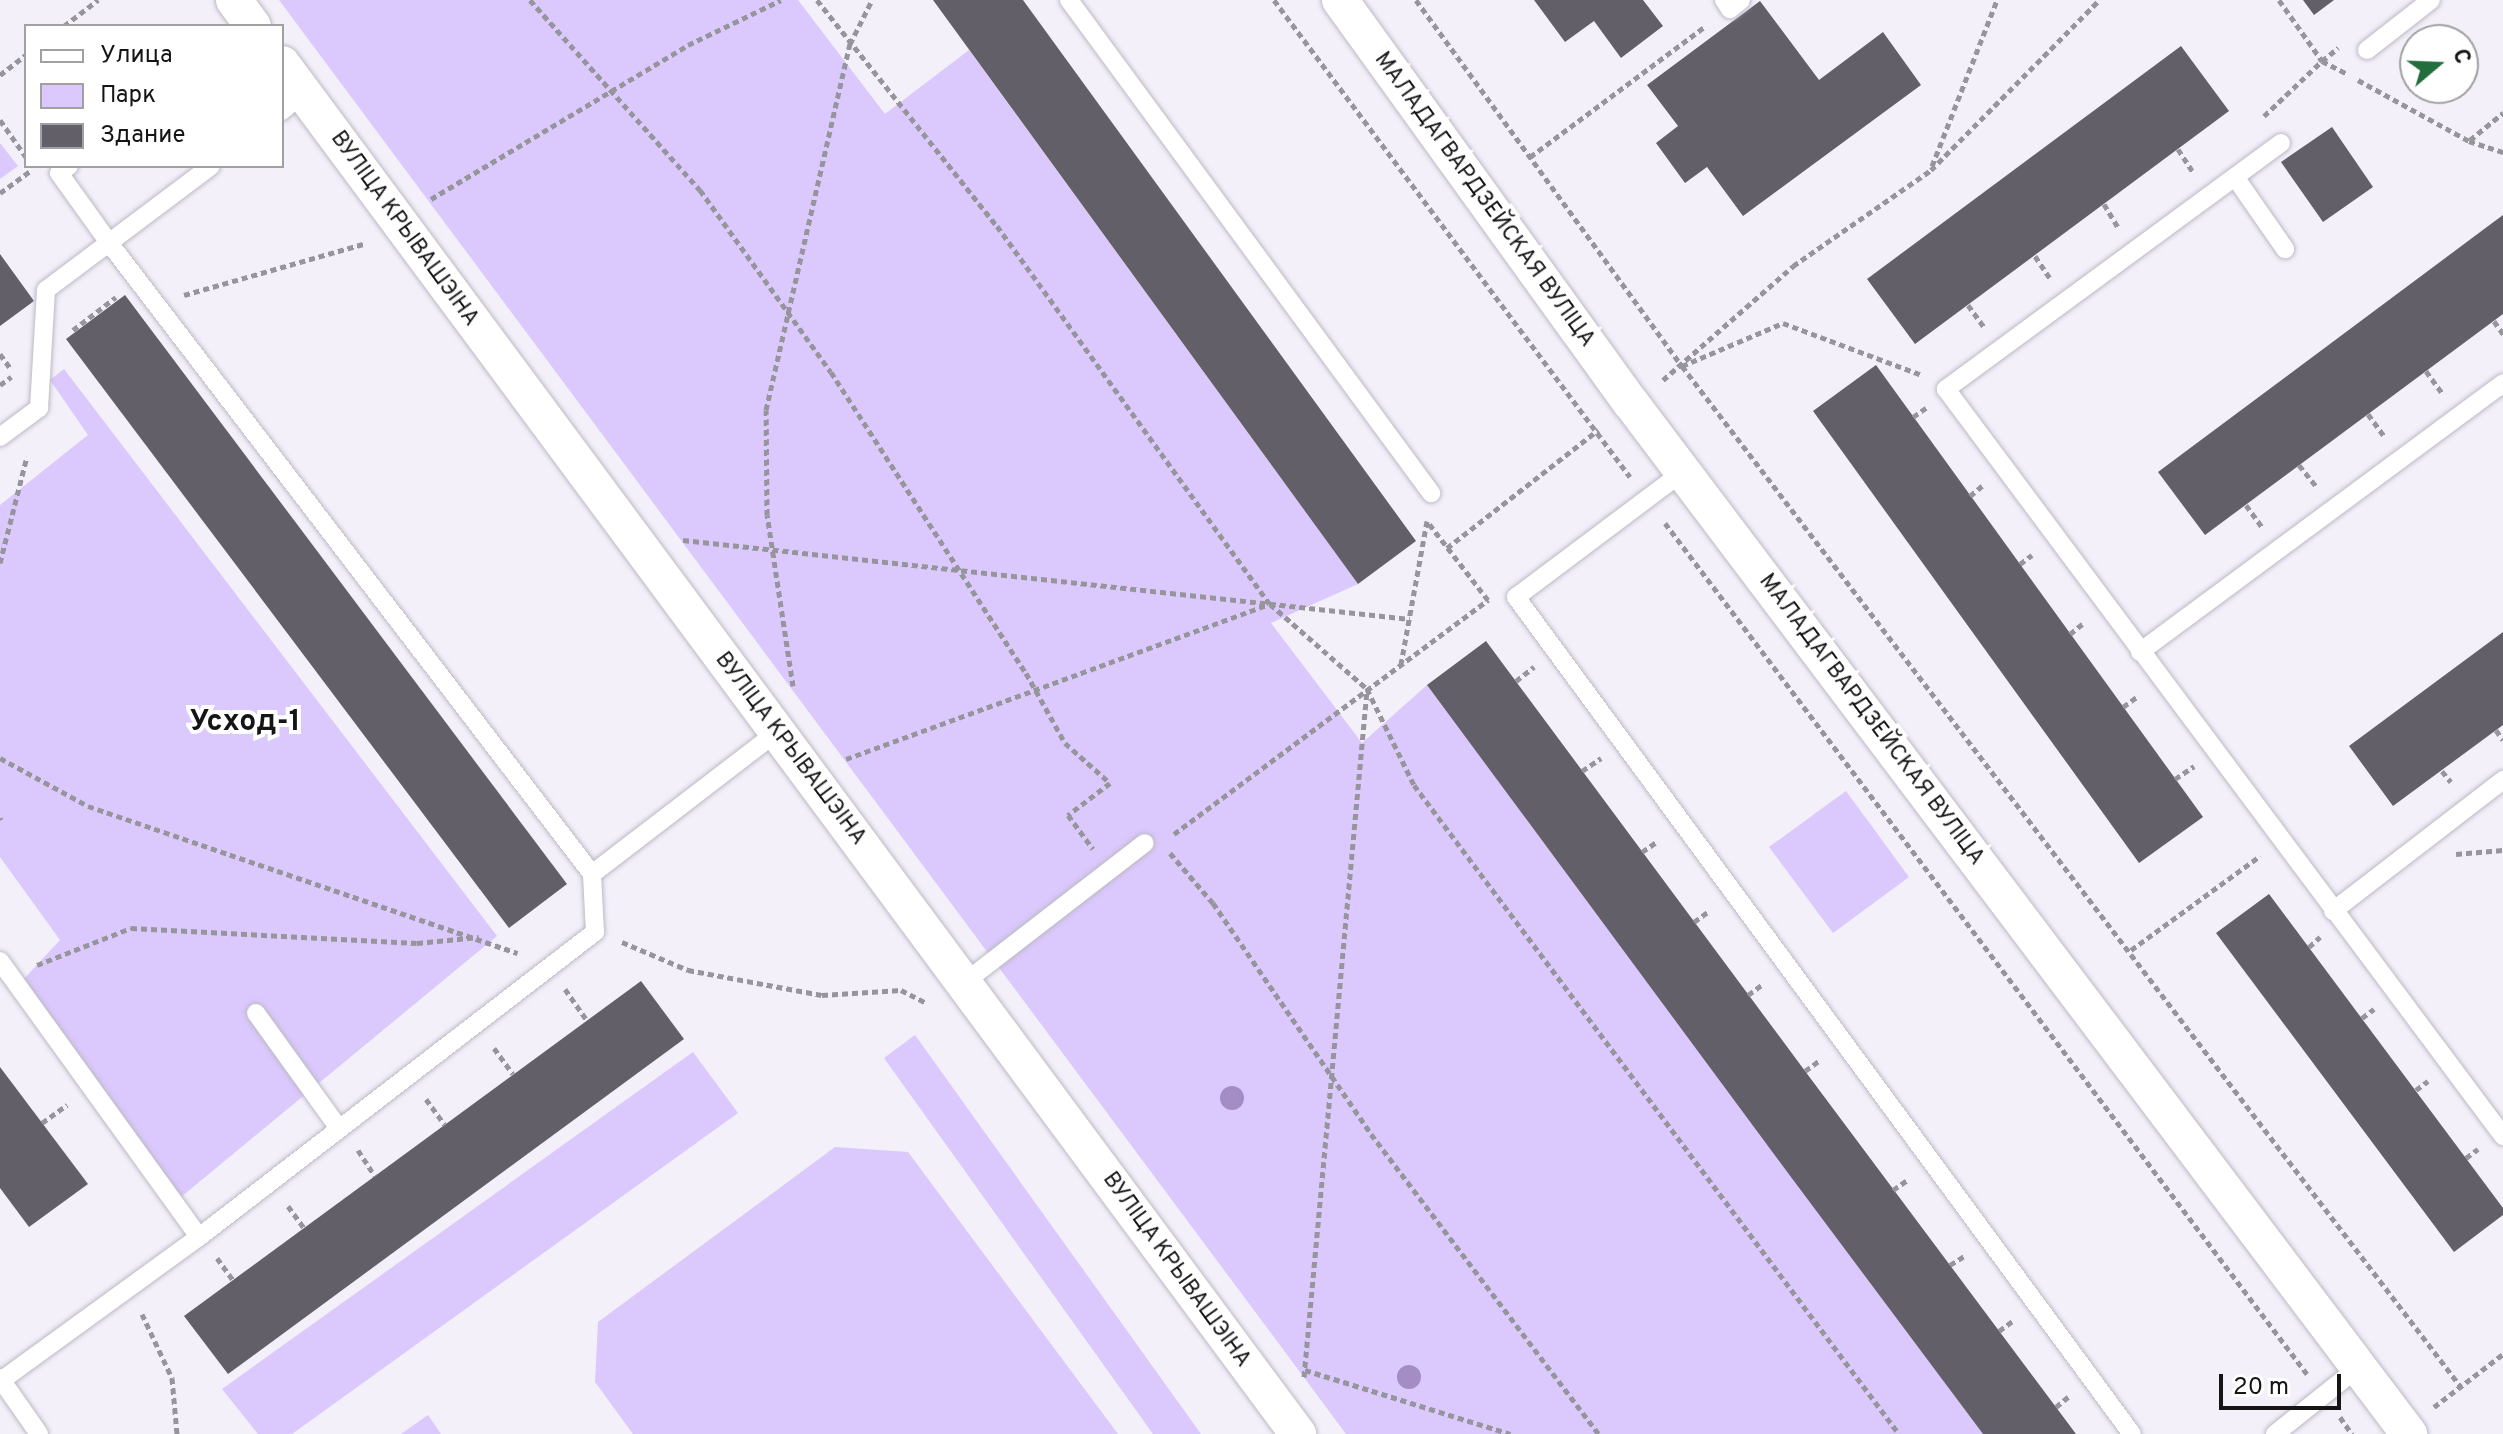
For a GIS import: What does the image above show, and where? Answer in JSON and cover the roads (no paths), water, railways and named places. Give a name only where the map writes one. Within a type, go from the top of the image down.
[{"type":"street","points":[[234,0],[252,24]]},
{"type":"street","name":"МАЛАДАГВАРДЗЕЙСКАЯ ВУЛІЦА","points":[[1340,0],[1631,403],[2407,1431]]},
{"type":"street","name":"ВУЛІЦА КРЫВАШЭІНА","points":[[284,71],[293,102],[396,220],[1296,1431]]},
{"type":"lane","points":[[1069,0],[1431,493]]},
{"type":"lane","points":[[2367,50],[2431,0]]},
{"type":"lane","points":[[2281,143],[1946,389],[2503,1136]]},
{"type":"lane","points":[[39,1434],[1,1379],[204,1242],[556,974],[595,932],[592,874],[110,244],[59,173],[66,168]]},
{"type":"lane","points":[[0,437],[39,408],[46,290],[208,168]]},
{"type":"lane","points":[[2235,177],[2285,249]]},
{"type":"lane","points":[[2140,652],[2503,383]]},
{"type":"lane","points":[[1684,471],[1516,597],[2132,1434]]},
{"type":"lane","points":[[592,874],[777,732]]},
{"type":"lane","points":[[2333,911],[2503,780]]},
{"type":"lane","points":[[965,982],[1145,843]]},
{"type":"lane","points":[[5,968],[204,1242]]},
{"type":"lane","points":[[256,1013],[344,1133]]},
{"type":"lane","points":[[2275,1434],[2359,1367]]},
{"type":"district","name":"Усход-1","points":[[245,723]]}]
